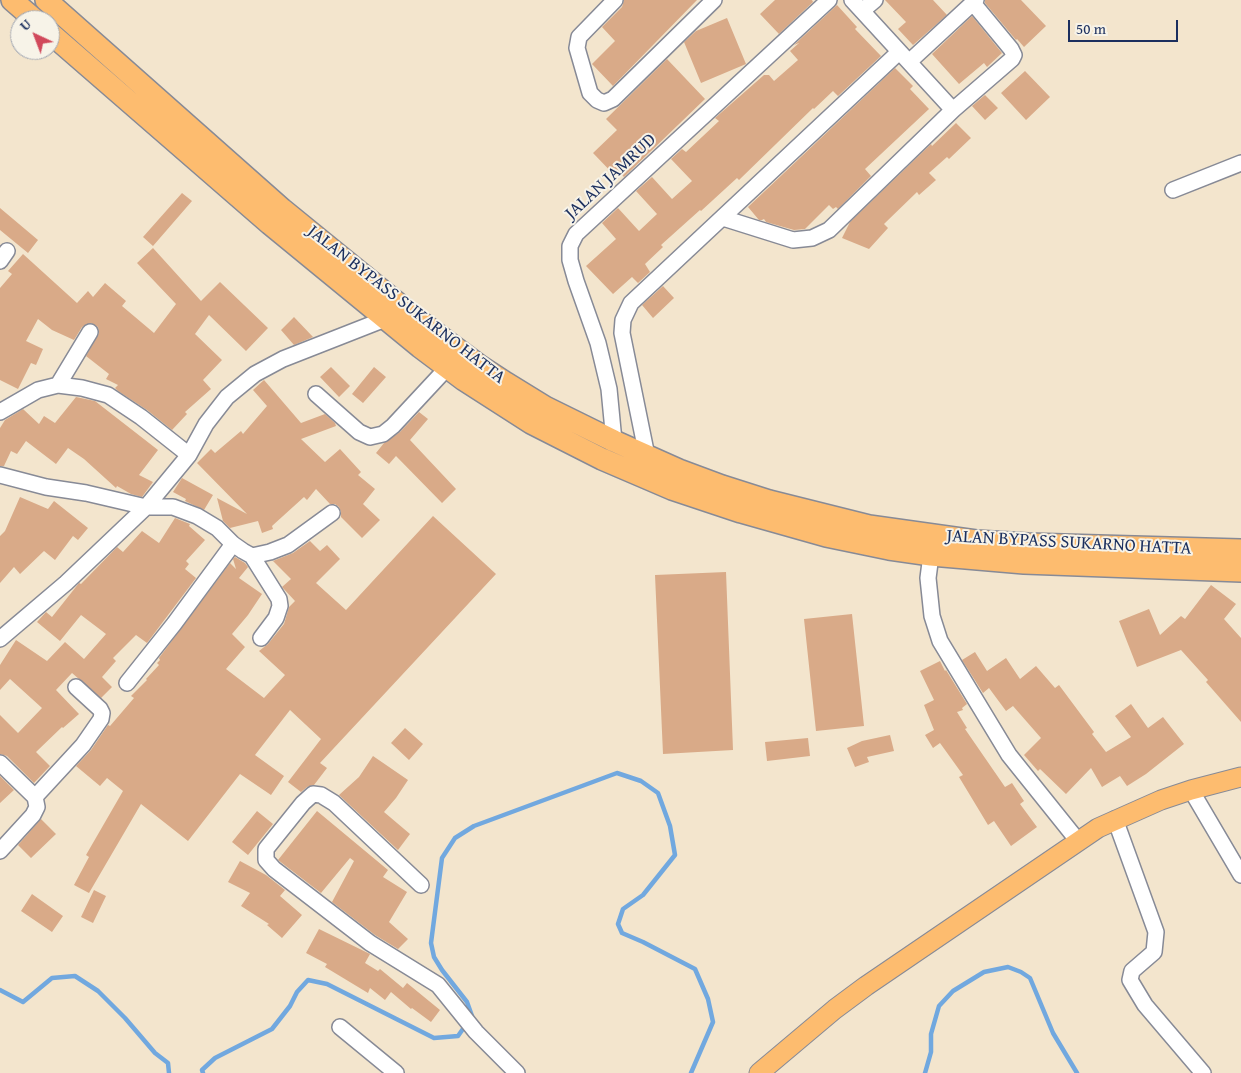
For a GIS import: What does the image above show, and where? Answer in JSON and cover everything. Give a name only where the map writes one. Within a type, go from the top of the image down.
[{"type":"highway","points":[[12,0],[24,10]]},
{"type":"highway","name":"JALAN BYPASS SUKARNO HATTA","points":[[46,0],[282,209],[417,319],[506,383],[546,407],[614,441],[702,479],[750,495],[869,526],[976,541],[1207,559],[1241,572]]},
{"type":"highway","points":[[60,36],[67,32],[68,24],[64,16]]},
{"type":"highway","points":[[81,60],[76,51],[78,42],[84,40],[96,44]]},
{"type":"highway","name":"JALAN BYPASS SUKARNO HATTA","points":[[60,42],[270,224],[385,319],[448,368],[531,423],[602,459],[672,489],[770,522],[826,536],[931,555],[1024,563],[1207,559],[1241,550]]},
{"type":"main road","points":[[759,1073],[828,1014],[866,986],[1078,841],[1115,819],[1161,800],[1241,777]]},
{"type":"street","points":[[615,0],[579,36],[578,48],[590,92],[597,100],[604,103],[613,99],[714,0]]},
{"type":"street","name":"JALAN JAMRUD","points":[[614,441],[609,389],[598,343],[570,260],[570,246],[576,234],[829,0]]},
{"type":"street","points":[[875,0],[857,6],[953,110]]},
{"type":"street","points":[[648,456],[622,333],[623,320],[631,303],[643,290],[723,218],[904,57],[975,2],[1014,54],[1012,59],[953,110],[829,230],[812,238],[793,240],[723,218]]},
{"type":"street","points":[[1173,190],[1241,163]]},
{"type":"street","points":[[0,639],[66,583],[146,507],[189,455],[206,424],[227,397],[255,374],[283,359],[385,319]]},
{"type":"street","points":[[58,385],[90,332]]},
{"type":"street","points":[[316,394],[359,432],[370,437],[383,434],[393,426],[448,368]]},
{"type":"street","points":[[0,412],[38,390],[58,385],[82,388],[108,395],[142,417],[189,455]]},
{"type":"street","points":[[0,476],[146,507],[173,508],[197,516],[217,528],[233,544],[252,556],[279,599],[280,606],[276,618],[261,638]]},
{"type":"street","points":[[252,556],[288,545],[332,512]]},
{"type":"street","points":[[127,683],[174,624],[233,544]]},
{"type":"street","points":[[931,555],[928,578],[932,616],[940,641],[1009,755],[1078,841]]},
{"type":"street","points":[[35,796],[82,745],[101,719],[102,713],[100,709],[76,687]]},
{"type":"street","points":[[0,763],[35,796],[37,807],[33,815],[0,851]]},
{"type":"street","points":[[1191,790],[1241,875]]},
{"type":"street","points":[[421,885],[334,803],[321,795],[313,794],[303,803],[266,849],[266,860],[274,869],[370,943],[438,985],[476,1032],[517,1073]]},
{"type":"street","points":[[1115,819],[1156,932],[1154,952],[1132,972],[1130,980],[1145,1005],[1203,1073]]},
{"type":"street","points":[[340,1027],[396,1073]]},
{"type":"building","points":[[624,0],[697,0],[613,86],[592,64],[615,41],[602,27],[622,7]]},
{"type":"building","points":[[775,0],[812,0],[813,2],[779,34],[760,14]]},
{"type":"building","points":[[885,0],[933,0],[947,15],[913,45],[898,29],[906,22]]},
{"type":"building","points":[[985,0],[1021,0],[1046,26],[1024,47],[985,3]]},
{"type":"building","points":[[837,5],[857,27],[855,29],[881,56],[838,96],[833,91],[813,108],[739,180],[737,178],[661,245],[663,247],[645,264],[650,272],[638,283],[632,277],[613,294],[586,266],[616,239],[602,223],[618,208],[639,231],[657,214],[636,191],[652,177],[672,199],[692,181],[671,159],[682,149],[686,152],[719,121],[715,118],[764,75],[769,75],[774,81],[798,60],[790,51],[799,43],[794,45]]},
{"type":"building","points":[[972,16],[1002,53],[987,67],[984,63],[959,84],[932,54]]},
{"type":"building","points":[[727,18],[746,64],[701,83],[684,42],[696,31]]},
{"type":"building","points":[[667,59],[705,99],[624,177],[622,175],[618,179],[593,153],[617,130],[606,119]]},
{"type":"building","points":[[895,68],[913,86],[910,89],[929,109],[865,169],[871,176],[838,209],[836,207],[833,209],[829,205],[805,229],[794,230],[766,222],[764,219],[759,220],[748,207]]},
{"type":"building","points":[[1025,71],[1050,97],[1026,120],[1001,93]]},
{"type":"building","points":[[985,95],[998,108],[985,120],[972,106]]},
{"type":"building","points":[[956,123],[971,138],[949,159],[947,157],[929,173],[936,180],[919,195],[917,192],[884,224],[888,228],[869,249],[842,238],[850,222],[931,144],[932,146]]},
{"type":"building","points":[[182,193],[192,201],[153,246],[143,237]]},
{"type":"building","points":[[0,208],[38,240],[28,253],[0,230]]},
{"type":"building","points":[[153,248],[201,301],[220,282],[268,328],[246,351],[209,315],[195,334],[222,360],[203,380],[211,389],[185,412],[187,414],[172,430],[147,410],[118,391],[115,388],[118,385],[106,379],[109,374],[86,356],[99,333],[98,327],[91,323],[82,327],[74,340],[52,330],[38,319],[26,341],[43,349],[36,365],[31,363],[18,389],[0,380],[0,288],[12,274],[8,271],[23,254],[77,303],[88,291],[93,297],[105,283],[126,301],[122,306],[154,333],[176,304],[137,263]]},
{"type":"building","points":[[663,286],[674,298],[653,318],[642,305]]},
{"type":"building","points":[[294,317],[313,337],[294,345],[281,330]]},
{"type":"building","points":[[331,367],[350,386],[339,397],[320,377]]},
{"type":"building","points":[[374,367],[386,377],[363,403],[352,394]]},
{"type":"building","points":[[264,380],[301,423],[325,414],[335,423],[336,426],[301,439],[325,462],[340,449],[361,472],[358,475],[375,489],[363,504],[380,520],[362,538],[341,517],[339,507],[335,504],[330,504],[316,489],[307,500],[304,497],[272,526],[273,529],[262,533],[258,521],[230,528],[223,521],[217,498],[247,514],[197,463],[211,449],[215,453],[241,431],[243,434],[267,406],[253,390]]},
{"type":"building","points":[[76,397],[95,401],[158,450],[139,475],[153,482],[142,497],[131,494],[117,486],[116,488],[84,459],[68,448],[56,464],[26,441],[17,454],[11,451],[4,466],[0,466],[0,428],[5,420],[23,409],[39,424],[44,416],[55,423]]},
{"type":"building","points":[[419,412],[428,419],[410,440],[456,489],[442,503],[396,456],[389,464],[376,453],[384,443],[400,432]]},
{"type":"building","points":[[182,478],[213,495],[204,510],[185,501],[186,499],[173,492]]},
{"type":"building","points":[[20,497],[48,509],[54,501],[88,528],[78,540],[73,536],[55,560],[44,551],[20,574],[14,567],[0,583],[0,536],[5,531]]},
{"type":"building","points":[[433,516],[496,574],[320,763],[327,768],[314,785],[307,787],[301,792],[288,782],[321,739],[290,710],[255,755],[284,776],[271,795],[240,774],[188,841],[141,804],[89,893],[74,885],[89,857],[86,855],[123,791],[107,778],[100,786],[76,766],[91,750],[108,725],[110,726],[134,698],[131,696],[159,665],[157,663],[160,660],[159,658],[230,563],[236,569],[233,559],[235,557],[248,567],[239,578],[262,594],[232,634],[245,647],[226,669],[264,698],[285,675],[259,651],[268,644],[284,624],[289,607],[295,601],[282,587],[291,579],[273,561],[293,553],[310,541],[320,551],[327,545],[340,559],[316,583],[346,610]]},
{"type":"building","points":[[175,518],[190,524],[189,526],[205,540],[186,561],[189,564],[185,569],[196,578],[147,643],[136,635],[113,658],[116,661],[102,677],[112,687],[101,698],[72,673],[56,690],[79,714],[62,727],[36,752],[50,766],[34,783],[7,756],[0,754],[0,715],[18,733],[42,708],[10,679],[0,690],[0,665],[16,640],[47,661],[65,642],[84,659],[106,634],[81,615],[60,641],[37,622],[46,612],[52,617],[79,583],[81,584],[117,547],[123,552],[142,531],[159,543]]},
{"type":"building","points":[[726,572],[733,750],[663,754],[655,575]]},
{"type":"building","points":[[1211,585],[1236,604],[1224,619],[1241,638],[1241,722],[1206,682],[1208,680],[1181,650],[1137,667],[1119,621],[1149,609],[1160,635],[1181,616],[1185,619]]},
{"type":"building","points":[[852,614],[864,726],[816,731],[804,619]]},
{"type":"building","points":[[975,652],[987,671],[1006,658],[1020,679],[1036,666],[1055,688],[1059,685],[1094,732],[1092,734],[1106,752],[1131,737],[1115,716],[1131,704],[1148,728],[1163,717],[1184,744],[1146,774],[1127,786],[1120,776],[1102,787],[1091,768],[1066,794],[1040,769],[1038,771],[1024,755],[1041,738],[1013,706],[1006,711],[989,688],[983,693],[962,660]]},
{"type":"building","points":[[940,661],[967,704],[962,708],[963,710],[957,712],[967,728],[965,729],[1005,787],[1012,783],[1024,801],[1020,804],[1037,827],[1011,846],[994,821],[988,825],[959,777],[963,775],[940,743],[933,748],[925,735],[934,730],[924,705],[934,700],[920,671]]},
{"type":"building","points":[[405,728],[423,744],[409,760],[391,743]]},
{"type":"building","points":[[890,735],[894,751],[867,757],[869,762],[855,767],[847,748],[862,741]]},
{"type":"building","points":[[808,738],[810,756],[767,761],[765,742]]},
{"type":"building","points":[[373,756],[408,780],[384,812],[410,834],[398,850],[339,795],[359,777]]},
{"type":"building","points":[[0,776],[14,790],[0,803]]},
{"type":"building","points":[[257,811],[273,824],[248,855],[232,842]]},
{"type":"building","points":[[317,811],[388,870],[383,877],[407,892],[389,922],[408,939],[398,949],[375,935],[332,902],[354,861],[350,858],[321,893],[278,860]]},
{"type":"building","points":[[41,819],[56,834],[31,858],[18,845]]},
{"type":"building","points":[[240,861],[266,875],[285,890],[280,896],[302,915],[282,938],[267,925],[269,924],[241,906],[250,893],[228,882]]},
{"type":"building","points":[[94,890],[106,896],[93,923],[81,917]]},
{"type":"building","points":[[32,894],[63,916],[52,932],[21,911]]},
{"type":"building","points":[[319,929],[370,954],[365,963],[378,971],[380,969],[403,988],[407,983],[440,1010],[431,1022],[411,1009],[391,992],[385,1000],[370,988],[368,993],[325,967],[327,964],[306,953]]},
{"type":"waterway","points":[[203,1073],[202,1070],[215,1058],[272,1029],[290,1006],[297,992],[308,980],[327,984],[434,1038],[458,1036],[472,1016],[467,1002],[434,957],[431,943],[442,858],[455,838],[474,826],[617,773],[641,781],[658,793],[670,826],[675,855],[643,895],[623,909],[618,924],[622,933],[695,969],[708,999],[713,1022],[691,1073]]},
{"type":"waterway","points":[[925,1073],[931,1052],[931,1034],[939,1006],[953,991],[984,972],[1008,967],[1030,978],[1053,1033],[1077,1073]]},
{"type":"waterway","points":[[0,990],[23,1002],[52,978],[75,976],[98,991],[125,1018],[155,1053],[168,1063],[169,1073]]}]
